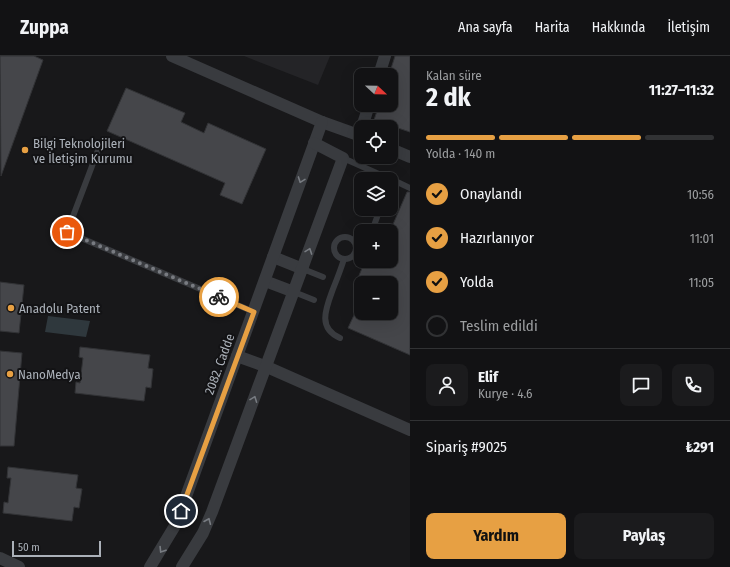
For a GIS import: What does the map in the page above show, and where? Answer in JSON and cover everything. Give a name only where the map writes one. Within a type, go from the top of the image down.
[{"type":"street","points":[[172,56],[322,122],[354,130]]},
{"type":"street","points":[[381,68],[385,56]]},
{"type":"street","name":"2082. Cadde","points":[[150,567],[176,524],[322,122]]},
{"type":"street","points":[[182,567],[203,533],[212,512],[267,367],[343,158],[314,143]]},
{"type":"street","points":[[398,151],[410,157]]},
{"type":"street","points":[[273,257],[303,269]]},
{"type":"street","points":[[265,281],[294,292]]},
{"type":"street","points":[[237,356],[267,367],[410,430]]},
{"type":"street","points":[[0,558],[19,567]]},
{"type":"lane","points":[[100,145],[67,232],[254,312]]},
{"type":"lane","points":[[343,158],[375,172]]},
{"type":"lane","points":[[398,182],[410,188]]},
{"type":"lane","points":[[344,259],[336,255],[335,245],[337,241],[346,237],[354,240]]},
{"type":"lane","points":[[340,338],[335,336],[327,327],[325,304],[333,281],[344,259],[354,254]]},
{"type":"lane","points":[[303,269],[323,277]]},
{"type":"lane","points":[[294,292],[314,300]]},
{"type":"shaded area","points":[[244,56],[330,56],[318,85]]},
{"type":"shaded area","points":[[48,316],[90,321],[86,337],[45,332]]},
{"type":"building","points":[[0,56],[34,56],[43,60],[1,176]]},
{"type":"building","points":[[395,56],[410,56],[410,132],[398,128],[398,120],[374,120],[377,112],[398,112],[398,68],[391,68]]},
{"type":"building","points":[[126,88],[185,113],[181,122],[204,133],[208,123],[266,149],[242,204],[220,195],[225,183],[107,131]]},
{"type":"building","points":[[407,192],[410,192],[410,355],[348,328],[354,315],[354,320],[398,320],[398,276],[359,276],[362,268],[398,268],[398,224],[393,224],[398,216]]},
{"type":"building","name":"Anadolu Patent","points":[[0,282],[24,285],[19,333],[0,331]]},
{"type":"building","points":[[80,347],[150,355],[148,368],[153,369],[151,388],[146,387],[144,401],[75,393],[76,382],[80,383],[83,358],[79,357]]},
{"type":"building","points":[[0,351],[22,353],[14,446],[0,446]]},
{"type":"building","points":[[8,467],[78,475],[76,488],[82,489],[79,508],[74,507],[72,521],[3,513],[4,502],[8,503],[11,478],[7,478]]},
{"type":"way so far","points":[[67,232],[219,297]]},
{"type":"place","name":"Bilgi Teknolojileri ve İletişim Kurumu","points":[[25,150]]},
{"type":"place","name":"Anadolu Patent","points":[[11,308]]},
{"type":"place","name":"NanoMedya","points":[[10,374]]},
{"type":"route","points":[[181,511],[254,312],[219,297]]}]
